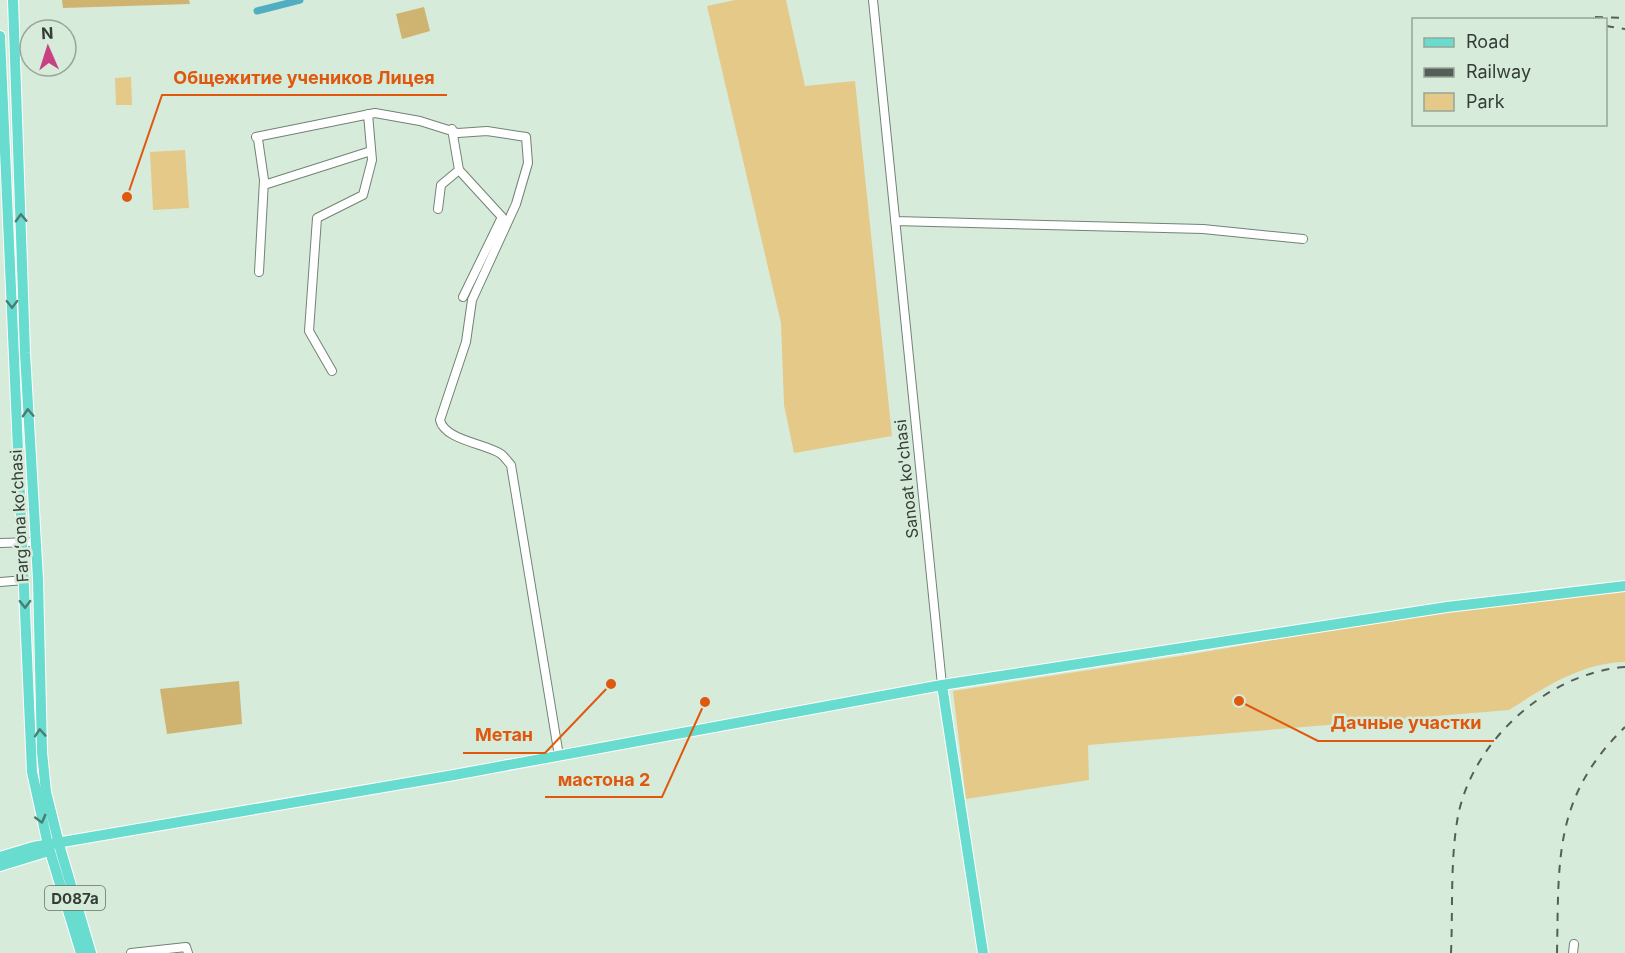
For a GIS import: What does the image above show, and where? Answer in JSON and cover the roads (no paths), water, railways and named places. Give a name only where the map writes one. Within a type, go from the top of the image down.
[{"type":"main road","name":"Fargʻona koʻchasi","points":[[13,0],[41,741],[54,847],[91,953]]},
{"type":"main road","name":"Fargʻona koʻchasi","points":[[0,36],[5,236],[25,580],[32,772],[81,953]]},
{"type":"main road","points":[[0,866],[80,840],[158,825],[454,775],[942,685],[1436,609],[1625,586]]},
{"type":"main road","name":"Sanoat ko'chasi","points":[[942,685],[983,953]]},
{"type":"main road","points":[[0,857],[33,846],[54,847]]},
{"type":"street","name":"Sanoat ko'chasi","points":[[873,0],[942,685]]},
{"type":"street","points":[[332,370],[309,331],[318,218],[363,195],[372,160],[368,114]]},
{"type":"street","points":[[259,272],[264,185],[257,138],[368,114],[420,121],[452,129],[458,133],[487,130],[526,136],[529,149],[528,163],[516,204],[472,300],[466,342],[440,420],[441,424],[472,443],[500,453],[511,465],[560,756]]},
{"type":"street","points":[[452,129],[459,170],[502,217],[463,297]]},
{"type":"street","points":[[264,185],[371,151]]},
{"type":"street","points":[[438,209],[441,185],[459,170]]},
{"type":"street","points":[[896,220],[1203,230],[1303,239]]},
{"type":"street","points":[[0,543],[35,542]]},
{"type":"street","points":[[0,582],[25,580]]},
{"type":"street","points":[[131,953],[186,947],[188,953]]},
{"type":"waterway","points":[[257,11],[300,0]]},
{"type":"railway","points":[[1595,17],[1625,18]]},
{"type":"railway","points":[[1607,26],[1625,29]]},
{"type":"railway","points":[[1451,953],[1455,833],[1466,788],[1480,762],[1497,737],[1518,715],[1542,697],[1569,682],[1596,672],[1625,667]]},
{"type":"railway","points":[[1557,953],[1560,859],[1572,805],[1584,779],[1601,753],[1625,727]]},
{"type":"place","name":"Общежитие учеников Лицея","points":[[127,197]]},
{"type":"place","name":"Метан","points":[[611,684]]},
{"type":"place","name":"Дачные участки","points":[[1239,701]]},
{"type":"place","name":"мастона 2","points":[[705,702]]}]
